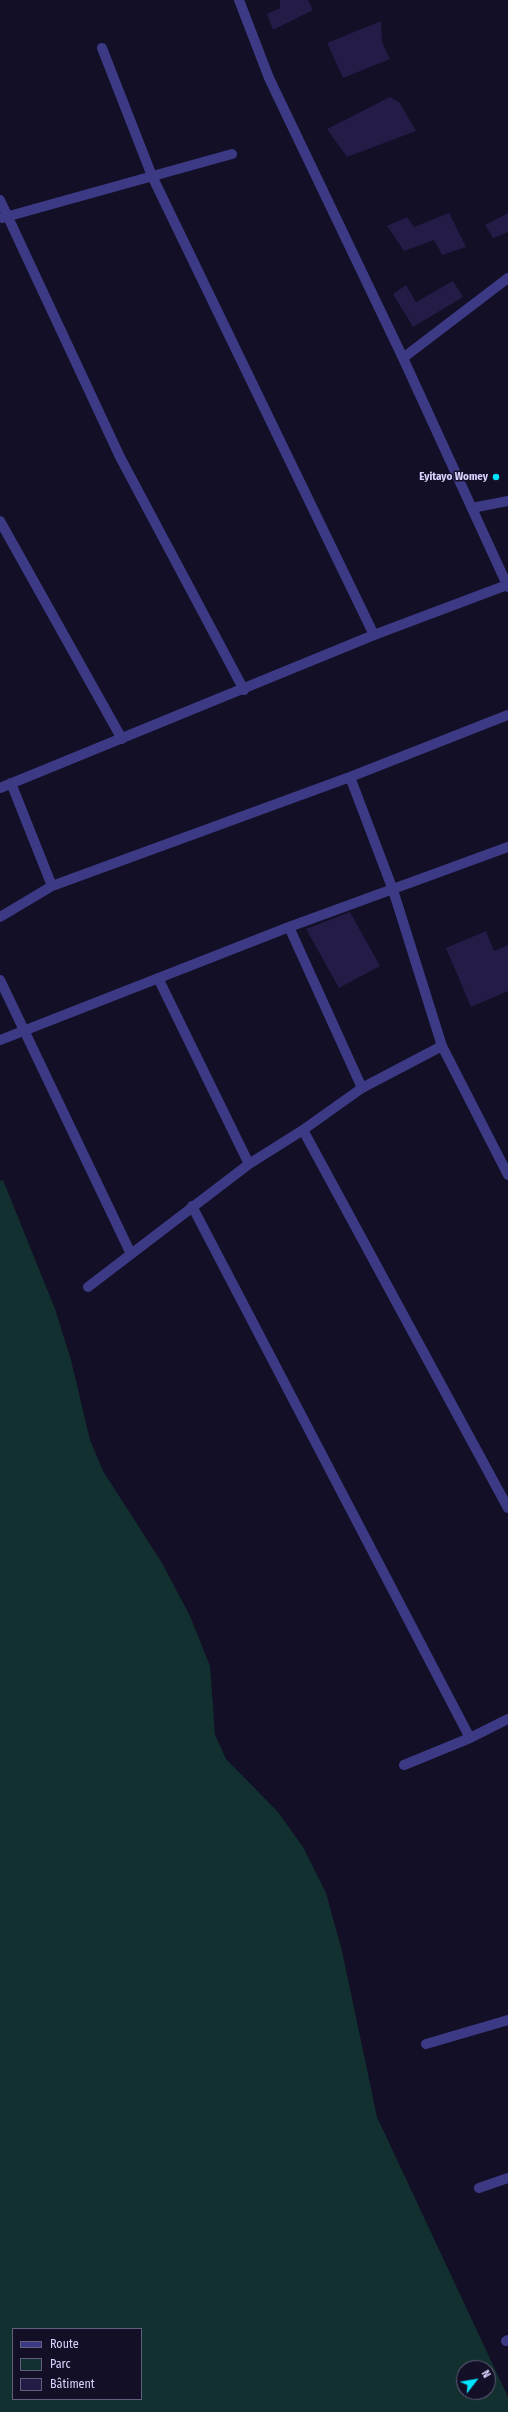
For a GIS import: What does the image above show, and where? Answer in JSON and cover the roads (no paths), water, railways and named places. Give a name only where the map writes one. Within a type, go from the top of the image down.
[{"type":"street","points":[[0,788],[244,690],[374,635],[508,586],[403,358],[269,78],[239,0]]},
{"type":"street","points":[[102,48],[152,176],[374,635]]},
{"type":"street","points":[[3,218],[232,154]]},
{"type":"street","points":[[0,200],[3,218],[120,457],[244,690]]},
{"type":"street","points":[[403,358],[508,278]]},
{"type":"street","points":[[472,508],[508,501]]},
{"type":"street","points":[[0,521],[122,739]]},
{"type":"street","points":[[0,917],[52,886],[350,777],[508,715]]},
{"type":"street","points":[[350,777],[393,890],[442,1046],[508,1175]]},
{"type":"street","points":[[11,784],[52,886]]},
{"type":"street","points":[[0,1040],[289,927],[508,847]]},
{"type":"street","points":[[289,927],[362,1088]]},
{"type":"street","points":[[158,978],[249,1164]]},
{"type":"street","points":[[0,980],[131,1254]]},
{"type":"street","points":[[88,1287],[192,1206],[249,1164],[303,1130],[362,1088],[442,1046]]},
{"type":"street","points":[[303,1130],[508,1508]]},
{"type":"street","points":[[192,1206],[470,1738]]},
{"type":"street","points":[[404,1765],[470,1738],[508,1719]]},
{"type":"street","points":[[426,2044],[508,2020]]},
{"type":"street","points":[[479,2188],[508,2178]]},
{"type":"place","name":"Eyitayo Womey","points":[[496,477]]}]
